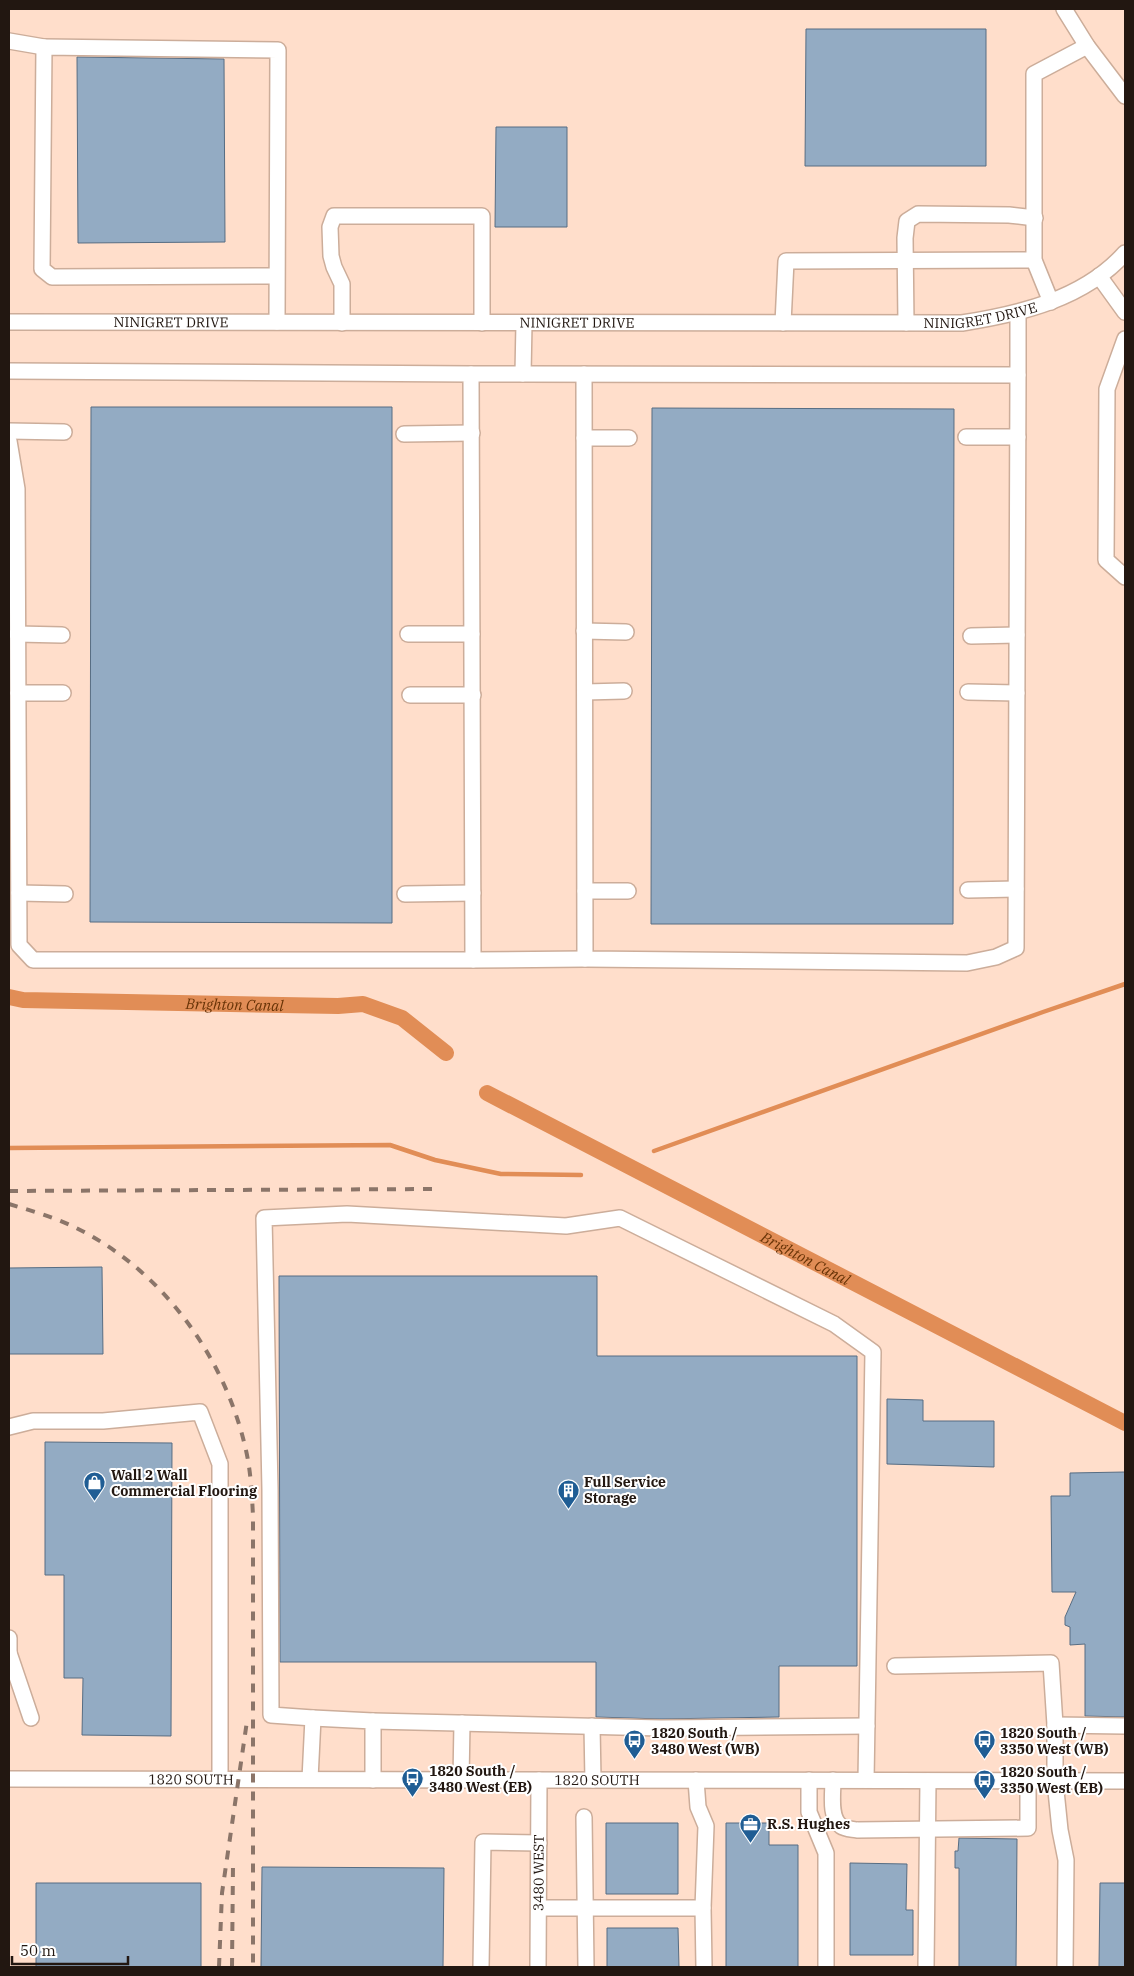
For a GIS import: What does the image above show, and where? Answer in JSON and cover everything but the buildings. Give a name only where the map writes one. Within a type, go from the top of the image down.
[{"type":"street","points":[[1064,9],[1087,46],[1125,96]]},
{"type":"street","points":[[9,42],[44,47],[278,50],[277,322]]},
{"type":"street","points":[[1051,302],[1034,260],[1034,74],[1087,46]]},
{"type":"street","points":[[44,47],[42,269],[52,277],[276,276]]},
{"type":"street","points":[[906,323],[905,238],[907,221],[918,214],[1009,215],[1035,218]]},
{"type":"street","points":[[342,323],[342,284],[331,256],[330,227],[334,216],[482,216],[482,323]]},
{"type":"street","name":"NINIGRET DRIVE","points":[[9,322],[962,323],[1018,313],[1051,302],[1099,276],[1125,253]]},
{"type":"street","points":[[783,323],[786,261],[1034,260]]},
{"type":"street","points":[[1099,276],[1125,312]]},
{"type":"street","points":[[9,441],[17,489],[19,946],[33,960],[585,959],[968,963],[996,957],[1016,948],[1018,313]]},
{"type":"street","points":[[523,374],[524,323]]},
{"type":"street","points":[[1125,339],[1107,389],[1106,560],[1125,577]]},
{"type":"street","points":[[9,371],[1018,375]]},
{"type":"street","points":[[471,374],[473,960]]},
{"type":"street","points":[[584,374],[585,959]]},
{"type":"street","points":[[9,431],[64,432]]},
{"type":"street","points":[[404,434],[472,433]]},
{"type":"street","points":[[966,437],[1018,437]]},
{"type":"street","points":[[584,438],[629,438]]},
{"type":"street","points":[[584,631],[626,632]]},
{"type":"street","points":[[17,634],[62,634]]},
{"type":"street","points":[[408,634],[472,634]]},
{"type":"street","points":[[971,636],[1017,635]]},
{"type":"street","points":[[585,692],[624,691]]},
{"type":"street","points":[[968,692],[1017,693]]},
{"type":"street","points":[[18,693],[63,693]]},
{"type":"street","points":[[410,695],[472,695]]},
{"type":"street","points":[[968,890],[1016,889]]},
{"type":"street","points":[[585,891],[628,890]]},
{"type":"street","points":[[19,893],[66,894]]},
{"type":"street","points":[[405,894],[473,893]]},
{"type":"street","points":[[866,1780],[867,1726],[873,1352],[834,1324],[620,1218],[566,1226],[347,1214],[264,1218],[270,1489],[271,1715],[373,1721],[661,1728],[867,1726]]},
{"type":"street","points":[[9,1427],[33,1422],[103,1421],[200,1412],[220,1464],[220,1779]]},
{"type":"street","points":[[9,1638],[9,1653],[31,1718]]},
{"type":"street","points":[[895,1666],[1051,1663],[1055,1725],[1055,1781],[1060,1830],[1066,1860],[1065,1967]]},
{"type":"street","points":[[310,1779],[314,1718]]},
{"type":"street","points":[[373,1721],[373,1780]]},
{"type":"street","points":[[461,1780],[462,1723]]},
{"type":"street","points":[[1055,1725],[1125,1726]]},
{"type":"street","points":[[592,1726],[593,1780]]},
{"type":"street","name":"1820 SOUTH","points":[[9,1779],[1125,1781]]},
{"type":"street","name":"3480 WEST","points":[[538,1967],[539,1780]]},
{"type":"street","points":[[696,1780],[698,1807],[706,1826],[703,1908],[704,1967]]},
{"type":"street","points":[[809,1780],[809,1812],[826,1853],[826,1967]]},
{"type":"street","points":[[833,1780],[833,1808],[836,1820],[842,1827],[857,1830],[1028,1828],[1028,1781]]},
{"type":"street","points":[[926,1967],[928,1781]]},
{"type":"street","points":[[584,1817],[586,1967]]},
{"type":"street","points":[[481,1967],[483,1842],[539,1842]]},
{"type":"street","points":[[538,1908],[703,1908]]},
{"type":"waterway","points":[[654,1151],[1125,984]]},
{"type":"waterway","name":"Brighton Canal","points":[[9,997],[23,1000],[338,1006],[363,1004],[402,1018],[446,1053]]},
{"type":"waterway","name":"Brighton Canal","points":[[487,1093],[1125,1423]]},
{"type":"waterway","points":[[9,1148],[390,1145],[435,1160],[501,1174],[581,1175]]},
{"type":"railway","points":[[9,1191],[433,1189]]},
{"type":"railway","points":[[9,1204],[40,1213],[70,1225],[103,1243],[133,1265],[161,1291],[185,1319],[206,1351],[224,1384],[237,1419],[247,1455],[253,1516],[253,1967]]},
{"type":"railway","points":[[219,1967],[222,1893],[247,1721]]},
{"type":"railway","points":[[232,1967],[233,1865]]},
{"type":"place","name":"Wall 2 Wall Commercial Flooring","points":[[95,1502]]},
{"type":"place","name":"Full Service Storage","points":[[568,1509]]},
{"type":"place","name":"1820 South / 3480 West (WB)","points":[[635,1760]]},
{"type":"place","name":"1820 South / 3350 West (WB)","points":[[984,1760]]},
{"type":"place","name":"1820 South / 3480 West (EB)","points":[[413,1798]]},
{"type":"place","name":"1820 South / 3350 West (EB)","points":[[984,1799]]},
{"type":"place","name":"R.S. Hughes","points":[[751,1843]]}]
